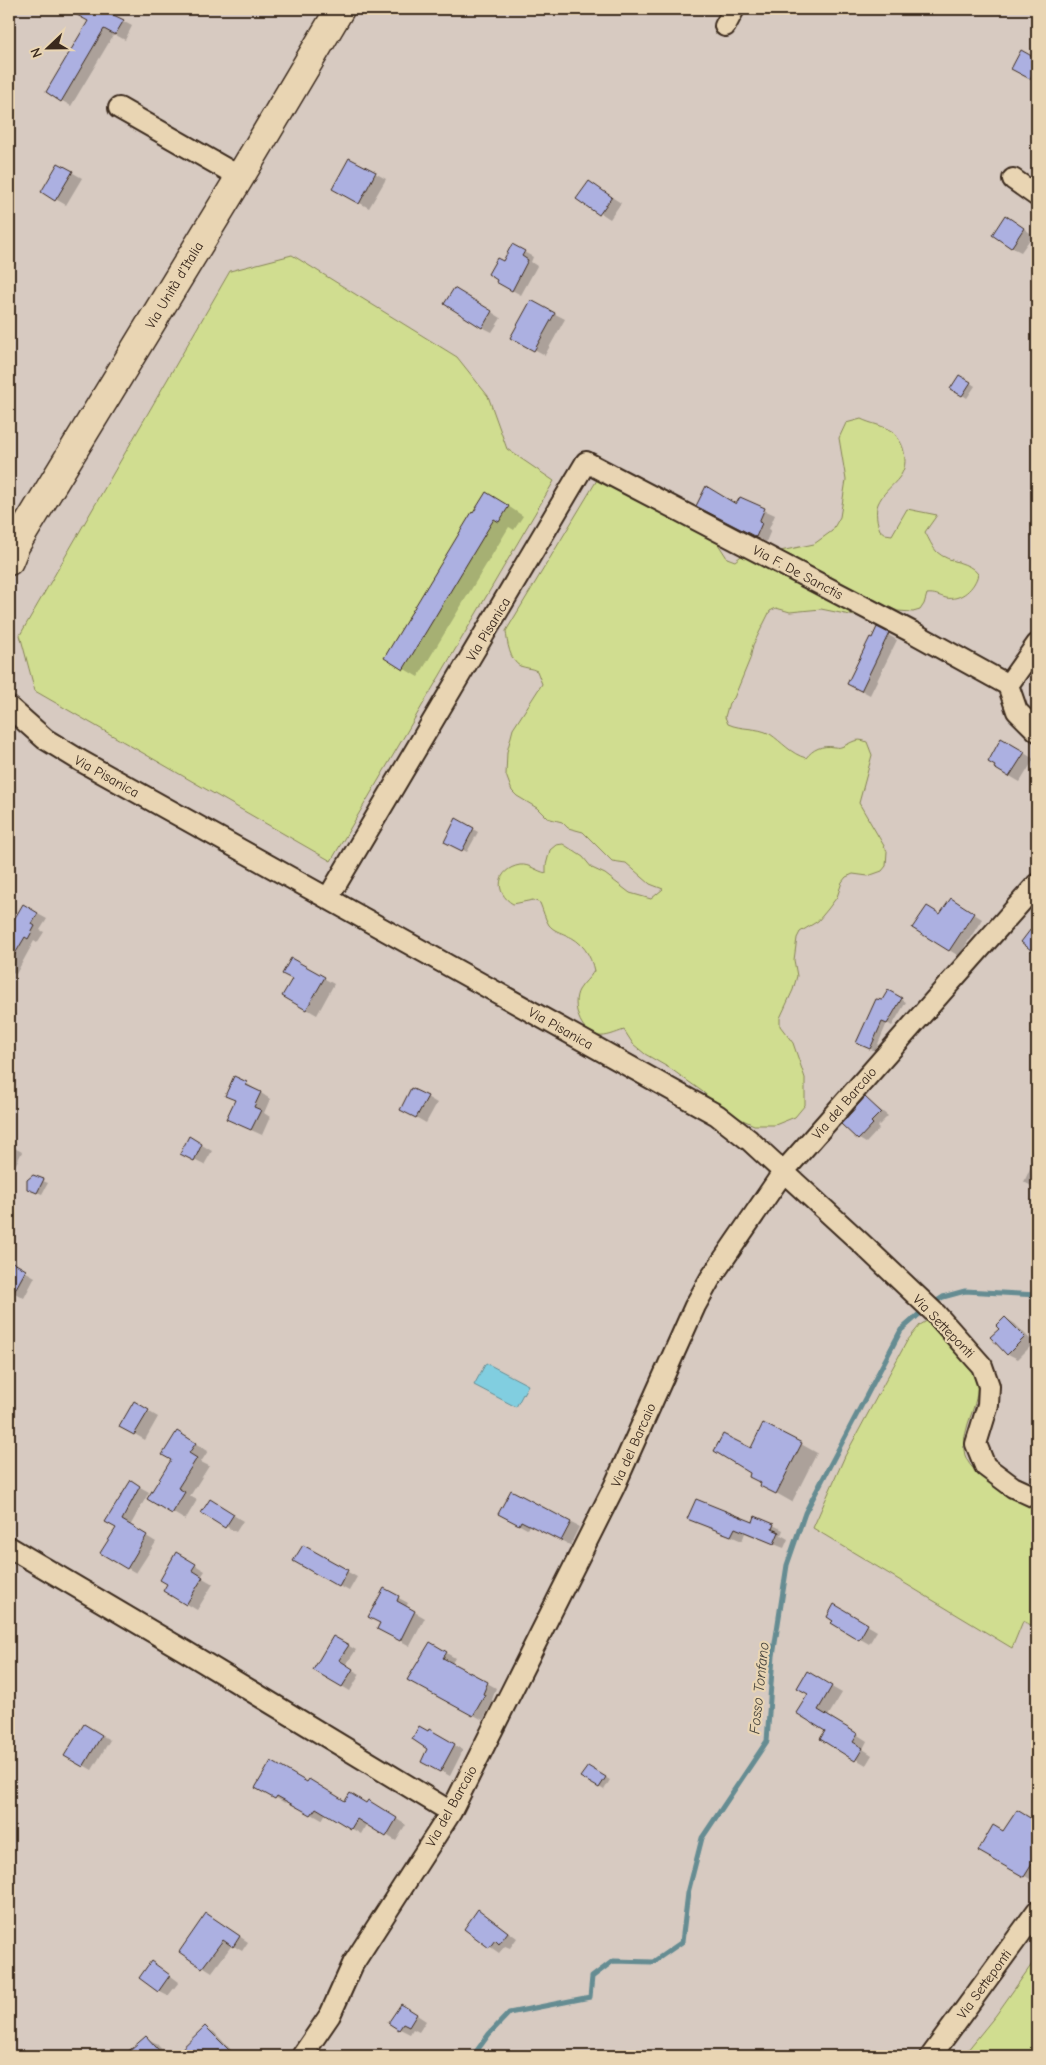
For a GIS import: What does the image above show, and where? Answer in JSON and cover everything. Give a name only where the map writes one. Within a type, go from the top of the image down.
[{"type":"main road","name":"Via Unità d'Italia","points":[[11,553],[340,9]]},
{"type":"street","points":[[119,108],[240,177]]},
{"type":"street","points":[[1013,179],[1037,196]]},
{"type":"street","name":"Via F. De Sanctis","points":[[586,462],[912,632],[1008,685]]},
{"type":"street","name":"Via Pisanica","points":[[328,898],[586,462]]},
{"type":"street","points":[[1037,644],[1008,685],[1016,711],[1037,731]]},
{"type":"street","name":"Via Pisanica","points":[[9,708],[45,739],[81,761],[718,1115],[784,1171]]},
{"type":"street","name":"Via Pisanica","points":[[9,726],[45,739]]},
{"type":"street","name":"Via del Barcaio","points":[[302,2056],[330,2015],[353,1964],[451,1812],[614,1488],[710,1279],[784,1171],[1037,884]]},
{"type":"street","name":"Via Setteponti","points":[[784,1171],[936,1314],[982,1366],[989,1386],[988,1405],[976,1444],[985,1466],[1013,1487],[1037,1498]]},
{"type":"street","points":[[9,1547],[451,1812]]},
{"type":"street","name":"Via Setteponti","points":[[931,2056],[1037,1911]]},
{"type":"green space","points":[[292,255],[457,357],[488,396],[507,449],[554,481],[331,861],[35,691],[20,635],[230,271]]},
{"type":"green space","points":[[861,419],[893,432],[900,441],[904,452],[904,469],[897,481],[882,497],[877,507],[880,530],[885,534],[892,535],[907,509],[937,515],[925,532],[934,548],[942,556],[964,564],[978,574],[971,589],[962,595],[946,598],[935,594],[927,594],[920,610],[913,612],[898,611],[891,608],[855,616],[821,609],[790,612],[776,608],[770,611],[753,645],[750,659],[734,698],[729,703],[725,717],[728,724],[770,734],[796,754],[806,758],[812,752],[822,747],[840,747],[857,740],[867,742],[872,755],[859,803],[887,851],[886,866],[882,871],[868,876],[853,874],[846,877],[842,882],[837,897],[828,909],[818,921],[800,932],[797,938],[794,960],[797,976],[793,990],[780,1018],[780,1026],[793,1043],[805,1078],[805,1105],[795,1117],[775,1125],[754,1125],[719,1107],[703,1092],[671,1069],[645,1054],[633,1044],[624,1030],[598,1036],[586,1030],[579,1017],[576,1003],[579,990],[594,971],[591,959],[585,949],[577,941],[549,925],[540,903],[533,900],[513,904],[503,894],[500,882],[506,871],[512,867],[524,865],[546,873],[550,850],[556,845],[563,844],[583,857],[592,868],[605,874],[630,893],[651,899],[663,889],[650,884],[626,863],[612,861],[583,832],[568,828],[562,822],[547,818],[537,808],[512,791],[506,775],[507,752],[513,729],[542,684],[537,671],[520,666],[511,656],[506,631],[597,480],[611,482],[636,499],[673,513],[715,539],[727,558],[735,561],[746,552],[766,554],[814,544],[832,531],[840,517],[846,480],[839,438],[846,423]]},
{"type":"green space","points":[[930,1319],[965,1358],[975,1375],[977,1383],[976,1398],[964,1440],[967,1460],[982,1477],[1037,1505],[1037,1628],[1023,1621],[1012,1648],[813,1528],[845,1456],[907,1341],[920,1325]]},
{"type":"green space","points":[[1037,1957],[1037,2056],[963,2056],[996,2015]]},
{"type":"water","points":[[486,1363],[528,1385],[516,1407],[474,1385]]},
{"type":"building","points":[[66,9],[101,9],[124,20],[115,35],[104,29],[61,102],[46,92],[88,21]]},
{"type":"building","points":[[1021,50],[1037,59],[1037,65],[1030,79],[1011,69]]},
{"type":"building","points":[[349,158],[376,172],[359,204],[332,189]]},
{"type":"building","points":[[58,163],[73,171],[55,201],[41,192]]},
{"type":"building","points":[[589,181],[612,197],[599,215],[576,199]]},
{"type":"building","points":[[1005,215],[1024,228],[1011,248],[992,235]]},
{"type":"building","points":[[512,244],[525,251],[522,256],[528,260],[512,291],[496,282],[497,280],[488,274],[497,258],[503,261]]},
{"type":"building","points":[[454,288],[492,311],[482,328],[444,304]]},
{"type":"building","points":[[531,300],[555,313],[534,351],[510,338]]},
{"type":"building","points":[[959,375],[971,382],[962,396],[950,389]]},
{"type":"building","points":[[706,486],[736,504],[740,497],[765,508],[759,522],[762,523],[756,537],[696,506]]},
{"type":"building","points":[[486,492],[509,506],[499,522],[494,519],[403,670],[384,658]]},
{"type":"building","points":[[877,627],[889,633],[861,691],[847,684],[870,637],[872,638]]},
{"type":"building","points":[[1001,738],[1025,752],[1009,777],[988,762]]},
{"type":"building","points":[[456,818],[474,828],[462,851],[444,842]]},
{"type":"building","points":[[951,898],[974,913],[949,951],[912,928],[927,906],[940,914]]},
{"type":"building","points":[[23,904],[38,913],[32,924],[35,926],[28,939],[25,937],[9,964],[9,928]]},
{"type":"building","points":[[1037,921],[1037,955],[1021,942]]},
{"type":"building","points":[[291,958],[325,977],[306,1010],[282,996],[292,979],[282,974]]},
{"type":"building","points":[[888,990],[902,998],[887,1024],[882,1022],[870,1049],[856,1043],[876,999],[882,1000]]},
{"type":"building","points":[[234,1076],[247,1082],[246,1085],[261,1092],[254,1107],[261,1110],[251,1130],[226,1119],[235,1100],[225,1096]]},
{"type":"building","points":[[411,1088],[428,1096],[416,1118],[400,1110]]},
{"type":"building","points":[[865,1097],[881,1112],[858,1140],[841,1124]]},
{"type":"building","points":[[189,1136],[202,1144],[194,1161],[180,1154]]},
{"type":"building","points":[[33,1175],[44,1179],[37,1193],[27,1189],[27,1180]]},
{"type":"building","points":[[9,1260],[26,1270],[9,1301]]},
{"type":"building","points":[[1005,1317],[1025,1337],[1007,1355],[990,1337],[999,1329],[996,1326]]},
{"type":"building","points":[[134,1401],[149,1410],[134,1435],[119,1427]]},
{"type":"building","points":[[763,1423],[802,1443],[776,1494],[760,1486],[761,1483],[749,1477],[750,1473],[714,1451],[723,1434],[751,1448]]},
{"type":"building","points":[[177,1431],[196,1443],[189,1453],[197,1458],[178,1488],[185,1492],[172,1514],[147,1499],[171,1460],[162,1455]]},
{"type":"building","points":[[131,1480],[140,1486],[122,1520],[147,1535],[127,1569],[100,1553],[116,1528],[105,1522]]},
{"type":"building","points":[[511,1490],[571,1522],[561,1541],[521,1521],[519,1525],[498,1514]]},
{"type":"building","points":[[210,1499],[234,1514],[225,1528],[201,1513]]},
{"type":"building","points":[[696,1499],[753,1522],[755,1516],[774,1524],[772,1529],[779,1532],[774,1544],[735,1528],[731,1536],[687,1519]]},
{"type":"building","points":[[303,1545],[348,1570],[339,1587],[293,1561]]},
{"type":"building","points":[[176,1552],[196,1564],[192,1570],[203,1577],[186,1605],[163,1591],[167,1584],[160,1580]]},
{"type":"building","points":[[384,1588],[399,1596],[397,1601],[415,1611],[400,1641],[377,1629],[380,1623],[368,1617]]},
{"type":"building","points":[[834,1604],[868,1624],[859,1640],[831,1623],[833,1621],[827,1617]]},
{"type":"building","points":[[333,1636],[349,1645],[339,1660],[353,1669],[342,1687],[313,1670]]},
{"type":"building","points":[[430,1642],[447,1652],[443,1658],[488,1682],[483,1694],[485,1695],[473,1716],[407,1680]]},
{"type":"building","points":[[807,1671],[832,1686],[818,1710],[858,1734],[853,1742],[863,1748],[855,1761],[820,1739],[825,1731],[796,1713],[808,1694],[797,1688]]},
{"type":"building","points":[[84,1724],[102,1735],[83,1767],[64,1756]]},
{"type":"building","points":[[419,1726],[428,1731],[429,1729],[455,1744],[440,1772],[421,1762],[427,1749],[412,1739]]},
{"type":"building","points":[[271,1761],[307,1782],[309,1779],[345,1801],[350,1793],[366,1803],[368,1800],[397,1818],[386,1837],[357,1819],[351,1829],[316,1808],[311,1815],[277,1796],[275,1799],[255,1788]]},
{"type":"building","points":[[588,1766],[606,1777],[599,1788],[580,1777]]},
{"type":"building","points":[[1017,1810],[1037,1822],[1037,1856],[1024,1877],[978,1851],[993,1825],[1003,1831]]},
{"type":"building","points":[[478,1909],[508,1932],[499,1944],[495,1940],[489,1948],[464,1929]]},
{"type":"building","points":[[206,1913],[240,1936],[233,1947],[223,1940],[202,1968],[179,1952]]},
{"type":"building","points":[[151,1961],[170,1975],[158,1992],[139,1978]]},
{"type":"building","points":[[401,2004],[417,2014],[409,2027],[403,2024],[399,2030],[388,2023]]},
{"type":"building","points":[[205,2026],[235,2056],[174,2056]]},
{"type":"building","points":[[146,2036],[164,2056],[123,2056]]},
{"type":"waterway","name":"Fosso Tonfano","points":[[932,1304],[943,1297],[965,1291],[1037,1295]]},
{"type":"waterway","name":"Fosso Tonfano","points":[[473,2056],[489,2034],[509,2013],[590,1997],[592,1977],[613,1961],[653,1962],[682,1942],[688,1893],[702,1838],[767,1741],[773,1656],[787,1565],[805,1513],[901,1330],[925,1309]]}]
